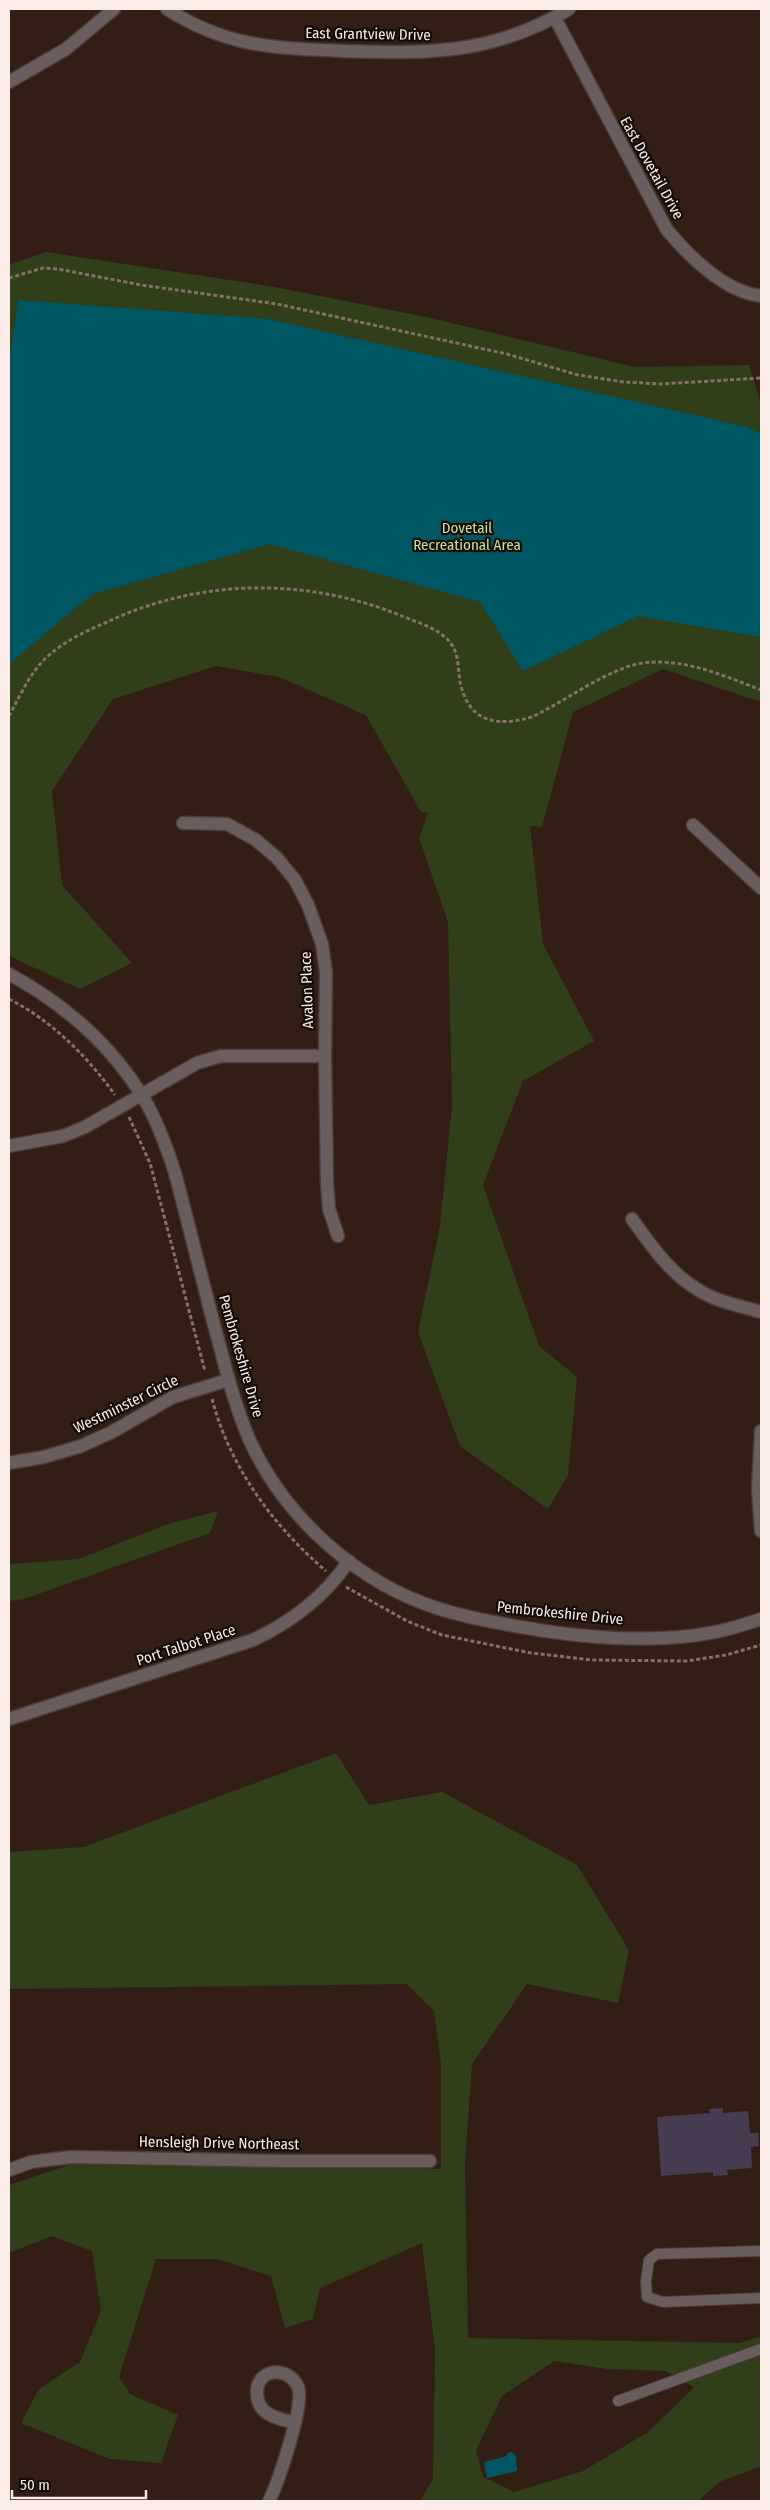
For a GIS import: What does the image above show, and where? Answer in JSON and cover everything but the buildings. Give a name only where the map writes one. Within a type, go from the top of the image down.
[{"type":"street","points":[[9,82],[66,49],[114,9]]},
{"type":"street","name":"East Grantview Drive","points":[[167,9],[213,34],[242,43],[272,48],[413,53],[448,51],[494,42],[554,18],[569,9]]},
{"type":"street","name":"East Dovetail Drive","points":[[554,18],[667,230],[687,254],[706,270],[727,283],[761,296]]},
{"type":"street","name":"Avalon Place","points":[[183,823],[206,822],[235,826],[278,858],[295,880],[308,905],[325,958],[324,1056],[327,1182],[329,1209],[338,1236]]},
{"type":"street","points":[[693,825],[761,888]]},
{"type":"street","name":"Pembrokeshire Drive","points":[[9,974],[58,1004],[83,1024],[113,1056],[141,1094],[164,1141],[175,1173],[228,1380],[251,1443],[267,1472],[308,1524],[349,1561],[377,1580],[407,1596],[438,1609],[476,1619],[532,1629],[588,1636],[690,1636],[716,1632],[761,1619]]},
{"type":"street","points":[[9,1146],[63,1136],[85,1127],[141,1094],[164,1084],[198,1063],[221,1056],[324,1056]]},
{"type":"street","points":[[632,1219],[660,1257],[680,1277],[700,1291],[718,1300],[761,1312]]},
{"type":"street","name":"Westminster Circle","points":[[9,1463],[44,1457],[81,1446],[112,1432],[173,1397],[228,1380]]},
{"type":"street","points":[[761,1431],[758,1490],[761,1532]]},
{"type":"street","name":"Port Talbot Place","points":[[9,1719],[253,1640],[278,1628],[302,1612],[336,1579],[349,1561]]},
{"type":"street","name":"Hensleigh Drive Northeast","points":[[9,2170],[30,2162],[71,2157],[284,2161],[430,2161]]},
{"type":"street","points":[[269,2501],[295,2423]]},
{"type":"lane","points":[[761,2251],[657,2254],[649,2260],[646,2281],[647,2297],[663,2302],[761,2298]]},
{"type":"lane","points":[[618,2401],[761,2349]]},
{"type":"path","points":[[9,278],[43,268],[58,269],[141,285],[277,304],[507,354],[578,374],[624,382],[661,384],[761,378]]},
{"type":"path","points":[[9,716],[35,671],[48,656],[66,642],[141,607],[185,594],[231,588],[262,587],[322,592],[360,601],[429,627],[452,645],[456,653],[463,692],[472,708],[485,720],[496,722],[532,718],[610,674],[643,663],[662,663],[704,669],[761,690]]},
{"type":"path","points":[[9,999],[46,1022],[68,1041],[85,1057],[123,1105],[150,1163],[208,1386],[219,1420],[248,1483],[288,1535],[306,1554],[356,1594],[442,1635],[531,1653],[593,1660],[687,1661],[726,1655],[761,1645]]},
{"type":"green space","name":"Dovetail Recreational Area","points":[[46,252],[275,287],[431,318],[635,367],[749,365],[761,404],[761,702],[663,669],[573,712],[542,827],[530,826],[543,944],[594,1041],[523,1081],[483,1185],[539,1346],[577,1377],[568,1475],[548,1509],[460,1446],[418,1332],[440,1226],[452,1106],[448,922],[419,838],[428,813],[421,812],[366,715],[279,677],[216,666],[113,699],[52,791],[62,885],[132,963],[80,989],[9,956],[9,265]]},
{"type":"green space","points":[[218,1511],[210,1533],[24,1599],[9,1601],[9,1564],[78,1559],[168,1524]]},
{"type":"green space","points":[[336,1753],[369,1805],[442,1792],[577,1865],[629,1950],[618,2003],[527,1984],[472,2064],[465,2163],[468,2338],[740,2343],[761,2336],[761,2466],[719,2482],[698,2501],[420,2501],[433,2479],[435,2350],[422,2243],[320,2288],[313,2319],[285,2328],[271,2276],[217,2259],[156,2259],[119,2377],[130,2394],[178,2415],[161,2463],[110,2459],[21,2423],[39,2389],[80,2362],[101,2311],[92,2251],[52,2236],[9,2253],[9,2185],[69,2165],[441,2169],[441,2065],[434,2011],[407,1984],[9,1989],[9,1852],[84,1847]],"holes":[[[554,2361],[607,2369],[665,2371],[694,2387],[648,2432],[583,2471],[514,2492],[483,2477],[476,2450],[502,2396]]]},
{"type":"water","points":[[18,300],[268,319],[747,427],[761,434],[761,637],[638,616],[523,671],[480,602],[270,544],[92,594],[9,664],[9,366]]},
{"type":"water","points":[[512,2452],[516,2456],[517,2471],[487,2478],[484,2462],[507,2456],[507,2453]]}]
